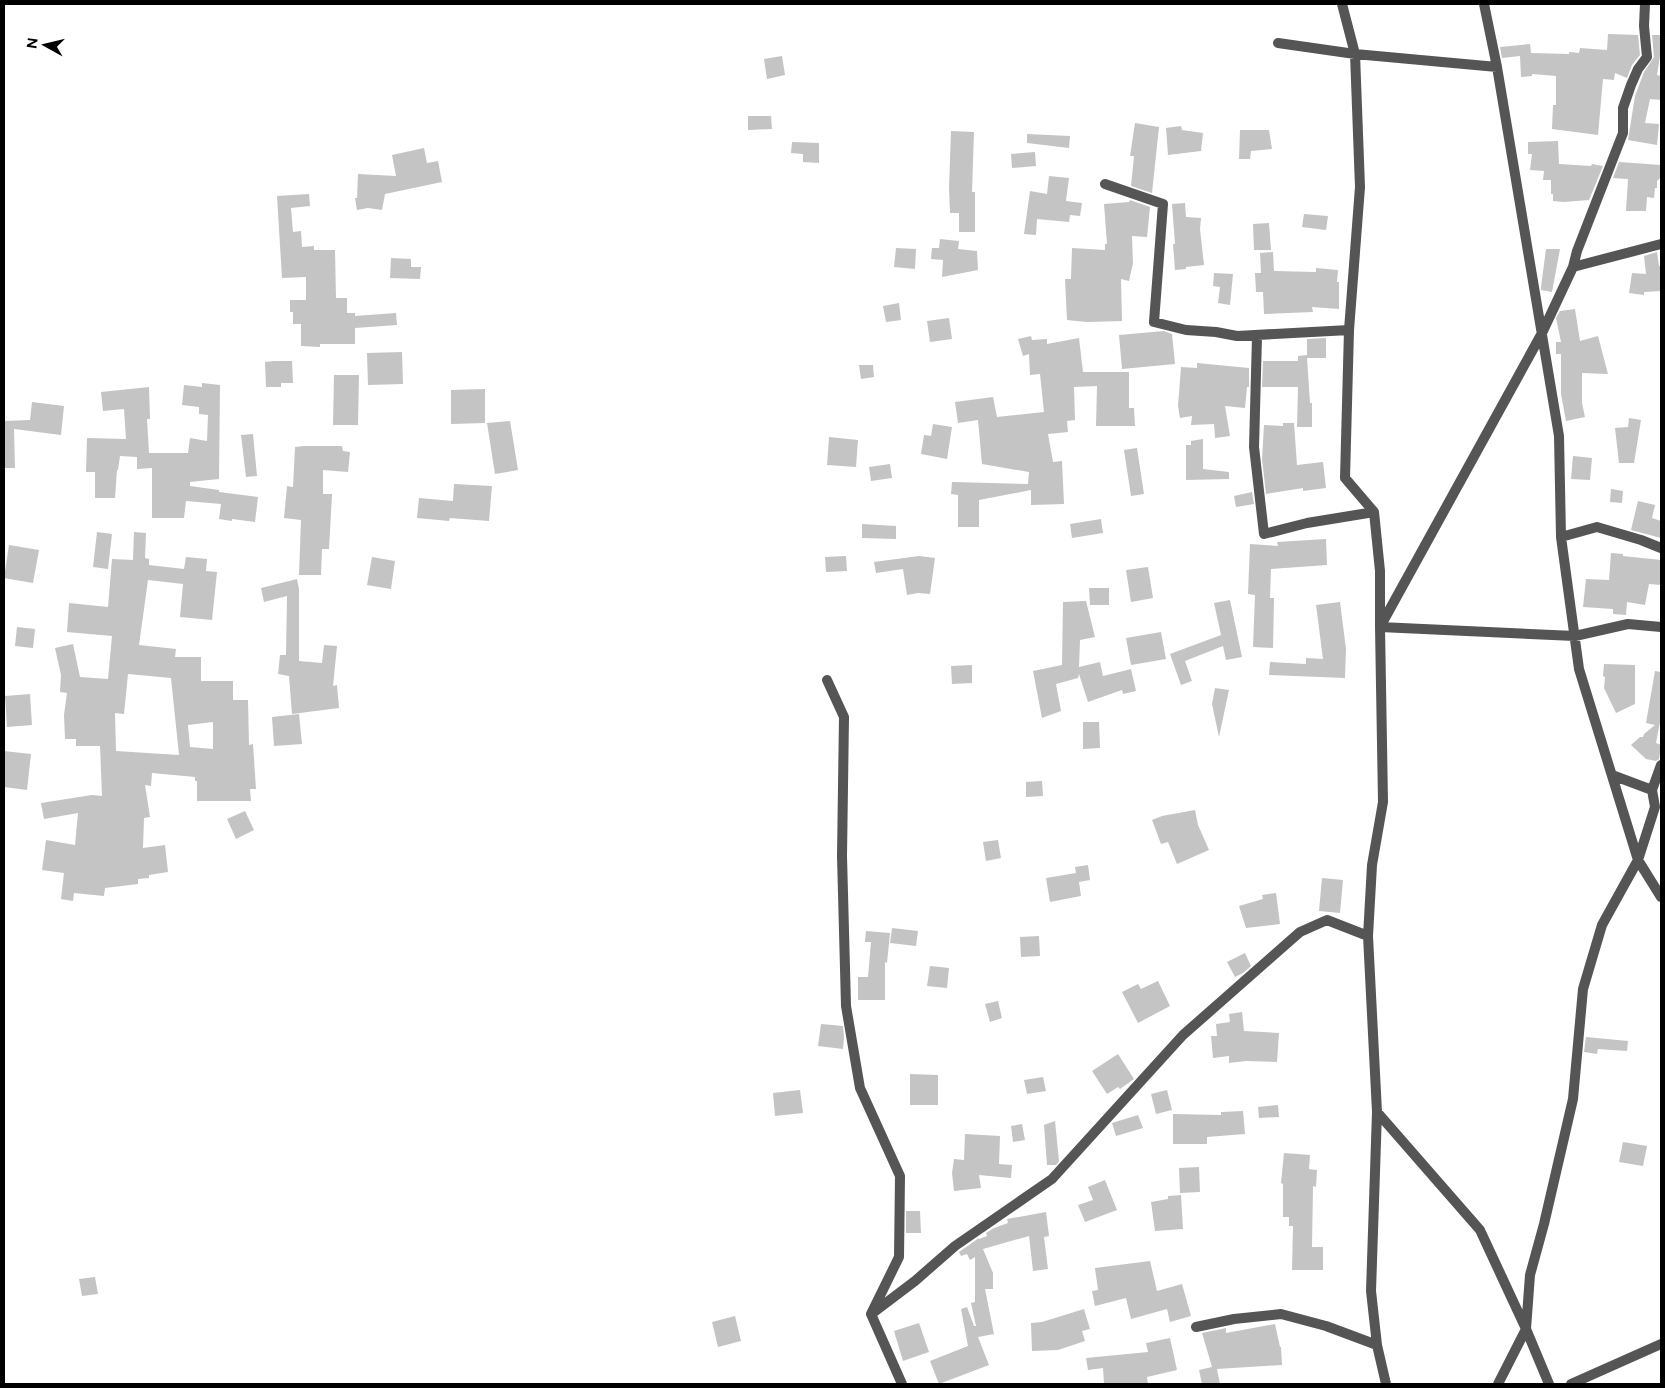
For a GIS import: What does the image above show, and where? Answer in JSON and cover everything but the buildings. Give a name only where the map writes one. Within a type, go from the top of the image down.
[{"type":"street","points":[[1342,4],[1355,54],[1360,187],[1350,330],[1346,478],[1374,512],[1380,572],[1383,802],[1372,865],[1368,936],[1377,1112],[1371,1291],[1378,1345],[1386,1384]]},
{"type":"street","points":[[1484,4],[1497,67],[1559,436],[1561,537],[1579,668],[1638,860],[1661,897]]},
{"type":"street","points":[[1380,627],[1542,333],[1574,267],[1577,251],[1624,133],[1624,108],[1631,85],[1638,69],[1647,57],[1644,26],[1645,4]]},
{"type":"street","points":[[1278,43],[1355,54],[1497,67]]},
{"type":"street","points":[[1105,184],[1163,204],[1154,322],[1186,330],[1216,332],[1237,336],[1350,330]]},
{"type":"street","points":[[1574,267],[1661,244]]},
{"type":"street","points":[[1257,336],[1254,447],[1264,534],[1307,523],[1374,512]]},
{"type":"street","points":[[1561,537],[1597,528],[1641,540],[1661,548]]},
{"type":"street","points":[[1380,627],[1575,636],[1628,624],[1661,627]]},
{"type":"street","points":[[827,680],[844,717],[842,856],[846,1006],[860,1088],[900,1176],[899,1257],[871,1314]]},
{"type":"street","points":[[1498,1384],[1526,1329],[1530,1275],[1573,1099],[1583,989],[1602,925],[1638,860],[1658,806],[1652,790],[1661,765]]},
{"type":"street","points":[[1612,775],[1652,790]]},
{"type":"street","points":[[871,1314],[915,1281],[955,1246],[1052,1179],[1184,1035],[1300,932],[1327,920],[1368,936]]},
{"type":"street","points":[[1377,1112],[1480,1230],[1549,1384]]},
{"type":"street","points":[[871,1314],[902,1384]]},
{"type":"street","points":[[1196,1327],[1234,1319],[1280,1314],[1326,1326],[1378,1345]]},
{"type":"street","points":[[1571,1384],[1661,1344]]}]
